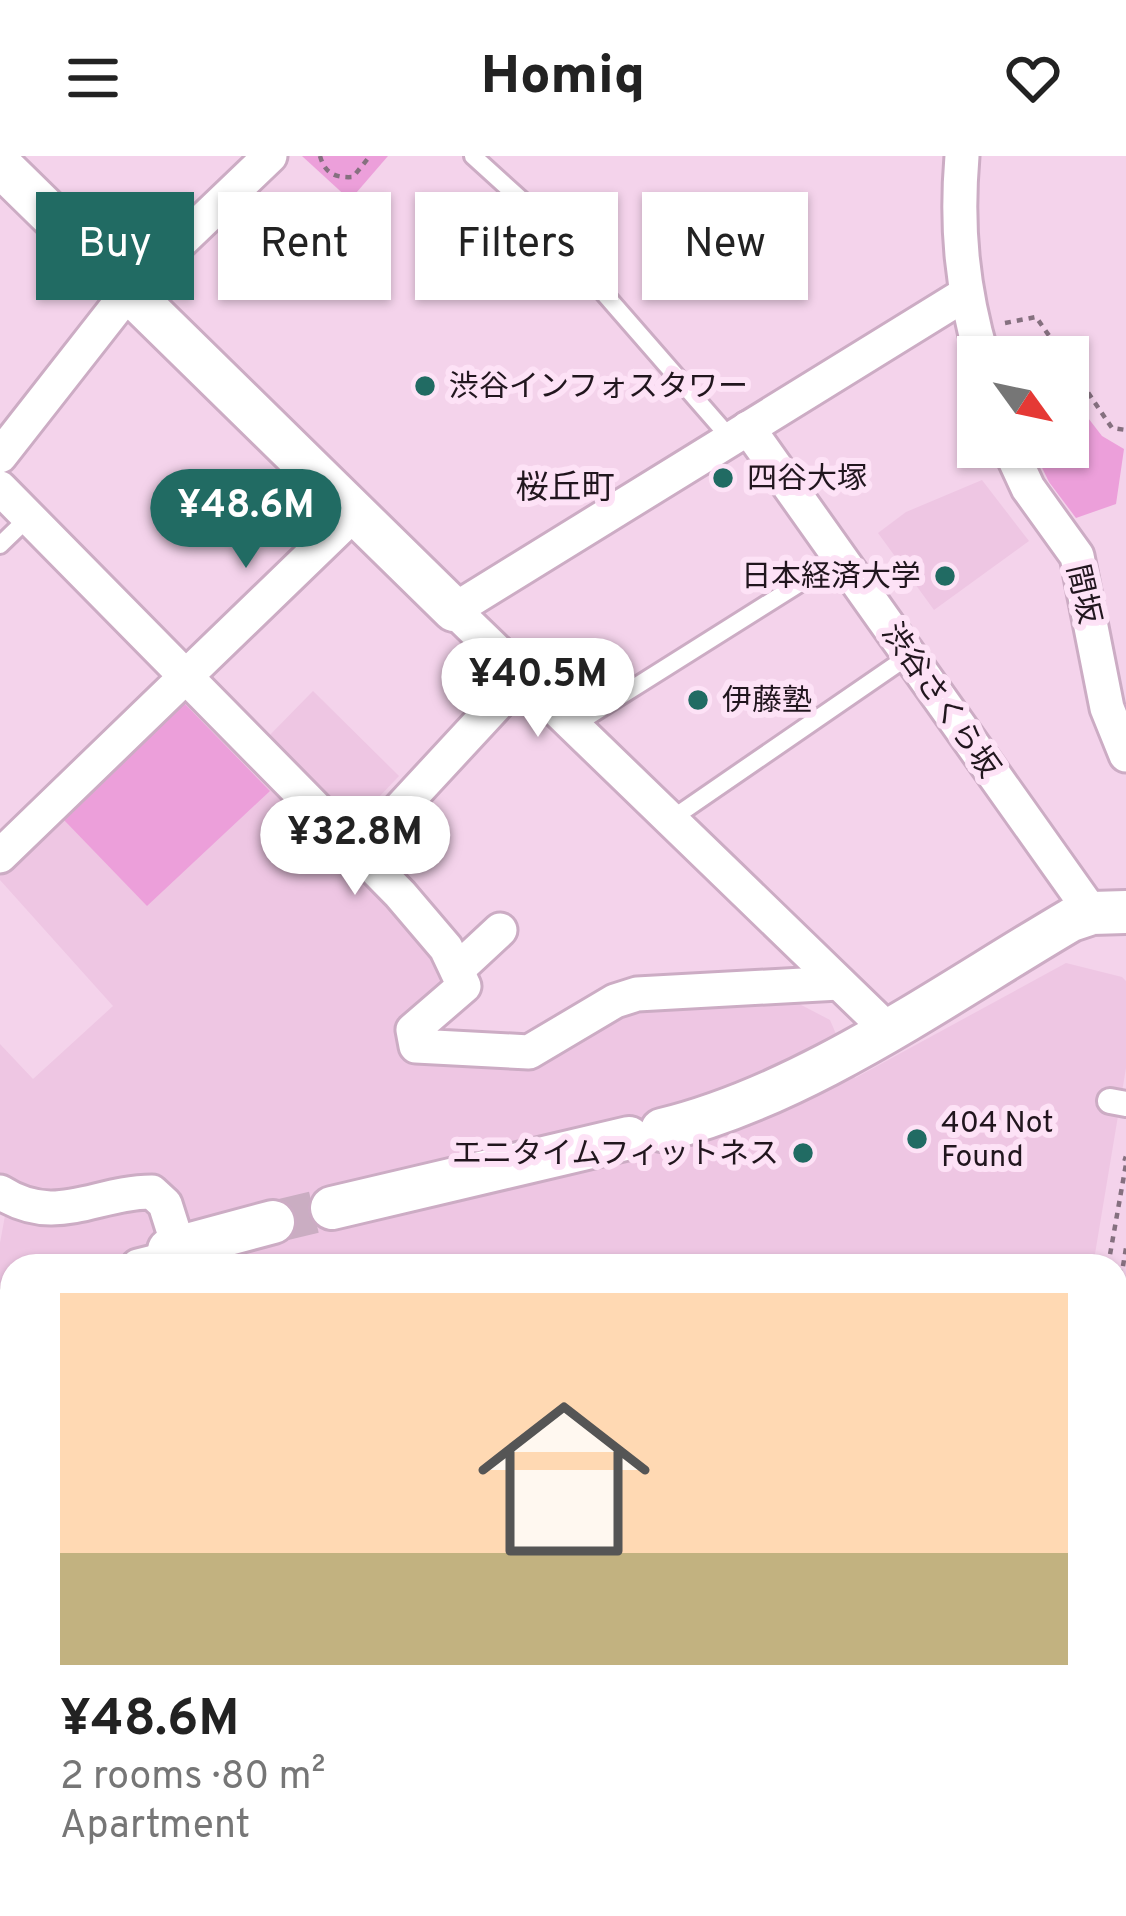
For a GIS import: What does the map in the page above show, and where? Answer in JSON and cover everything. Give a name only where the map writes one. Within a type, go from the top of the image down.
[{"type":"street","points":[[194,229],[270,156]]},
{"type":"street","points":[[962,156],[958,195],[964,295],[976,336]]},
{"type":"street","points":[[0,165],[36,200]]},
{"type":"street","points":[[454,610],[964,295]]},
{"type":"street","points":[[0,455],[122,300]]},
{"type":"street","points":[[140,300],[887,1029]]},
{"type":"street","name":"渋谷さくら坂","points":[[740,434],[1109,912]]},
{"type":"street","name":"間坂","points":[[1019,468],[1028,488],[1077,556],[1107,708],[1126,755]]},
{"type":"street","points":[[0,488],[431,930],[464,986],[412,1030],[416,1046],[529,1052],[615,1001],[637,994],[839,983]]},
{"type":"street","points":[[0,856],[356,514]]},
{"type":"street","points":[[359,854],[522,677]]},
{"type":"street","points":[[332,1208],[713,1118],[772,1094],[1071,920],[1109,912]]},
{"type":"street","points":[[457,970],[500,930]]},
{"type":"street","points":[[0,1192],[17,1202],[49,1209],[152,1192],[165,1204],[162,1254],[273,1222]]},
{"type":"lane","points":[[473,156],[527,205],[740,434]]},
{"type":"lane","points":[[0,545],[28,518]]},
{"type":"lane","points":[[573,726],[840,558]]},
{"type":"lane","points":[[670,820],[910,655]]},
{"type":"path","points":[[320,156],[328,172],[339,178],[353,177],[370,156]]},
{"type":"path","points":[[365,167],[372,173]]},
{"type":"path","points":[[1004,324],[1036,316],[1050,336]]},
{"type":"path","points":[[1089,394],[1112,428],[1126,430]]},
{"type":"path","points":[[1110,1254],[1125,1160]]},
{"type":"shaded area","points":[[302,156],[388,156],[357,192],[341,192]]},
{"type":"shaded area","points":[[1089,419],[1102,436],[1124,449],[1116,504],[1076,518],[1042,468],[1089,468]]},
{"type":"shaded area","name":"日本経済大学","points":[[982,480],[1029,541],[934,610],[878,533],[906,512]]},
{"type":"shaded area","points":[[313,691],[399,776],[354,823],[267,738]]},
{"type":"shaded area","points":[[186,696],[388,894],[451,983],[398,1033],[531,1060],[609,1015],[665,1000],[708,1007],[786,997],[830,1020],[855,1078],[1066,963],[1122,977],[1126,981],[1126,1068],[1095,1254],[0,1254],[10,1188],[0,1177],[0,1044],[33,1079],[113,1006],[0,880],[0,874]]},
{"type":"shaded area","points":[[184,703],[270,791],[147,906],[63,819]]},
{"type":"tunnel","points":[[273,1222],[332,1208]]},
{"type":"place","name":"渋谷インフォスタワー","points":[[425,386]]},
{"type":"place","name":"四谷大塚","points":[[723,478]]},
{"type":"place","name":"日本経済大学","points":[[945,576]]},
{"type":"place","name":"伊藤塾","points":[[698,700]]},
{"type":"place","name":"404 Not Found","points":[[917,1139]]},
{"type":"place","name":"エニタイムフィットネス","points":[[803,1153]]},
{"type":"district","name":"桜丘町","points":[[565,486]]}]
